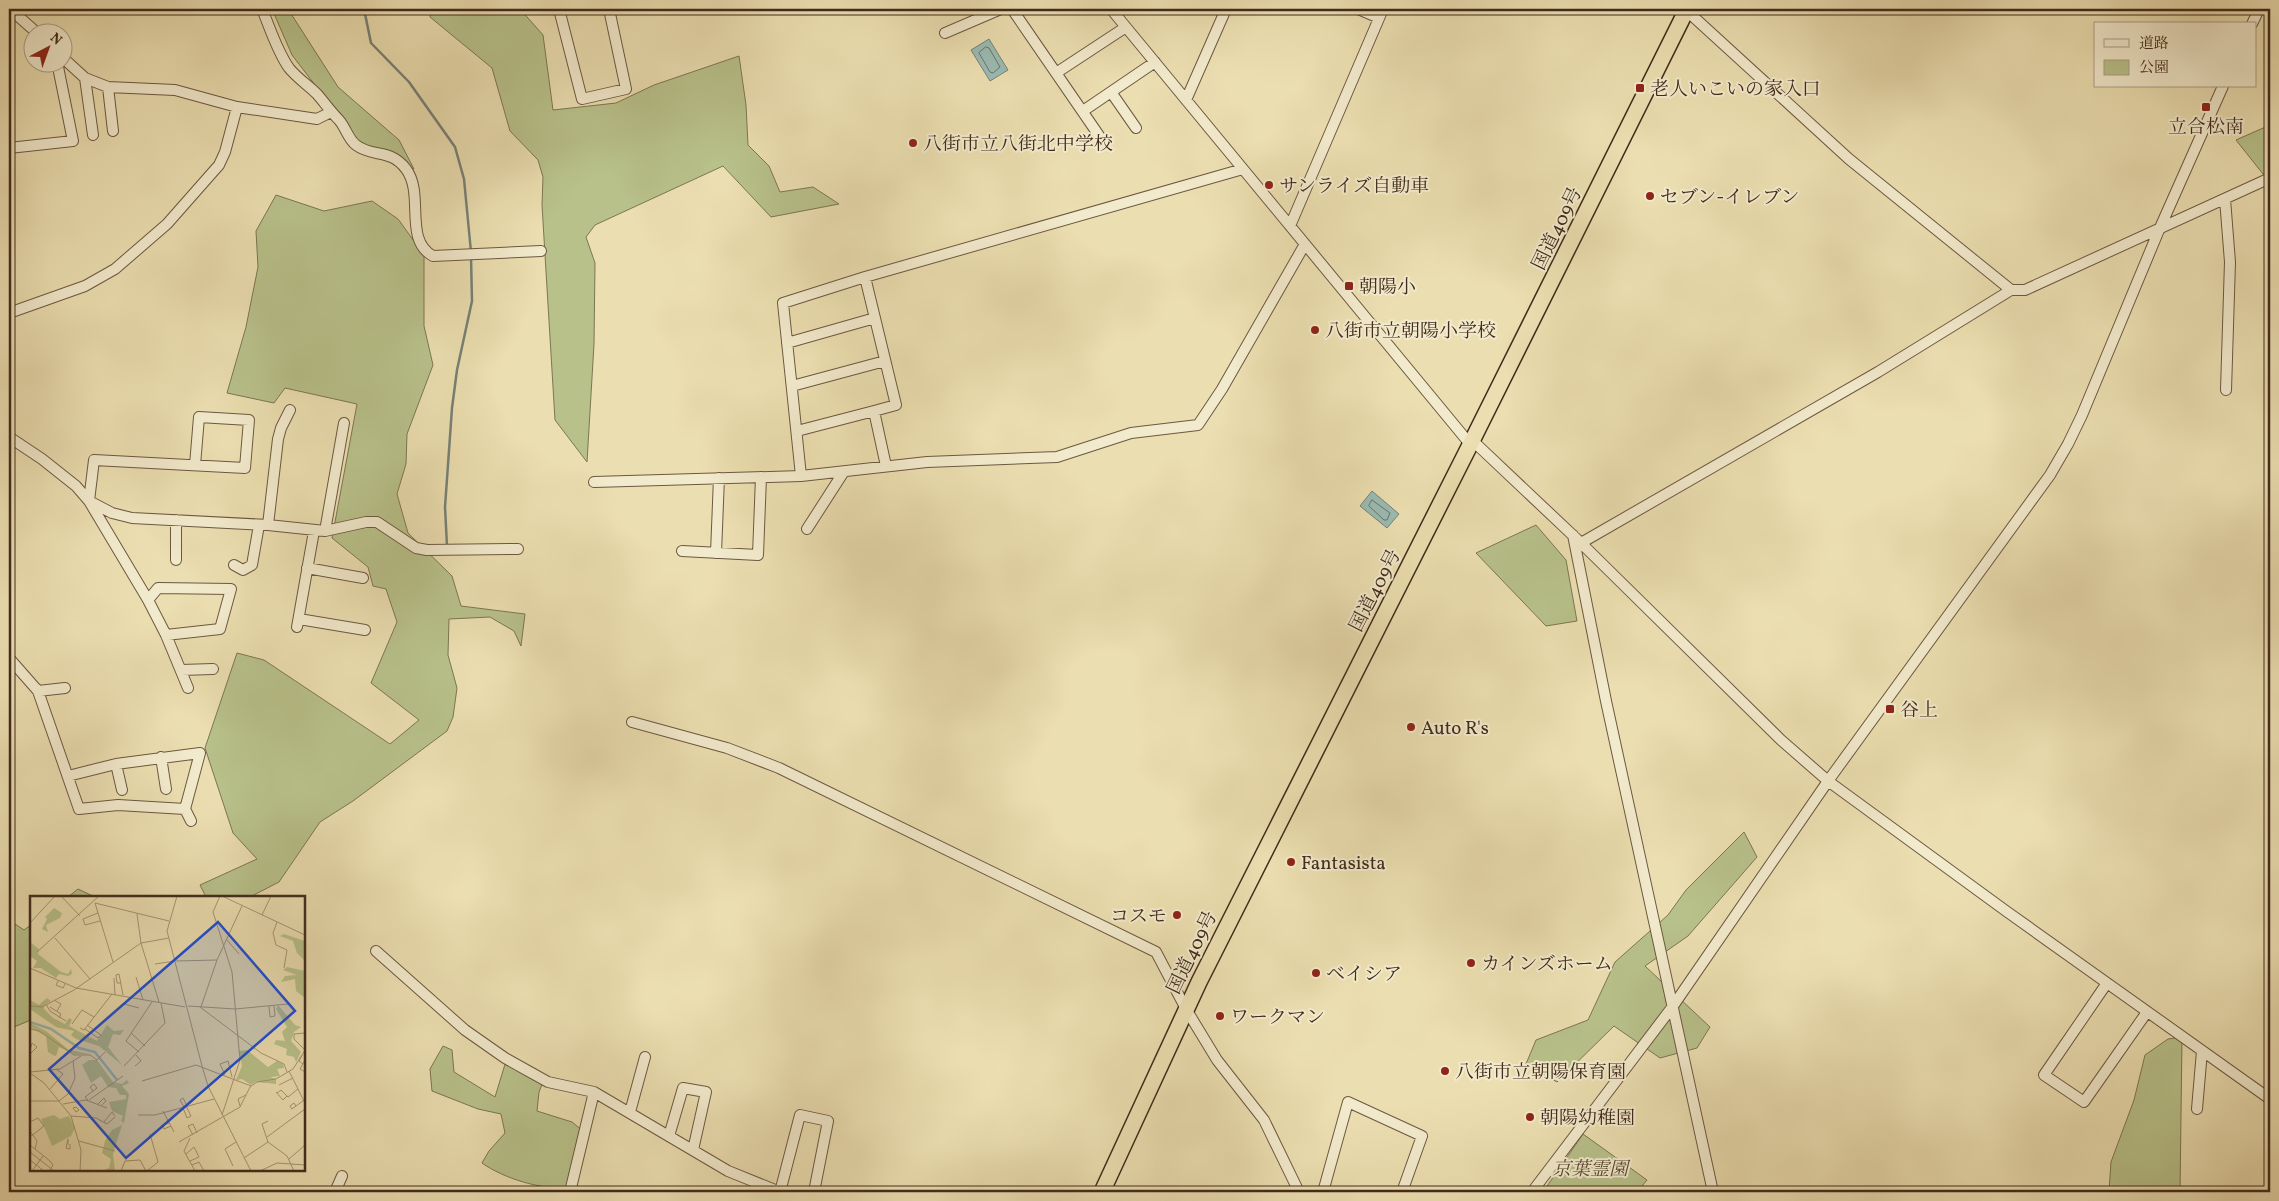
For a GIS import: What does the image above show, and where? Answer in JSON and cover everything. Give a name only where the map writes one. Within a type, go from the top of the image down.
[{"type":"highway","name":"国道409号","points":[[1102,1192],[1186,1009],[1471,442],[1683,11]]},
{"type":"street","points":[[10,9],[25,22]]},
{"type":"street","points":[[262,9],[283,58],[290,68],[341,122],[354,143],[359,147],[392,156],[408,171],[412,181],[419,240],[426,253],[433,256],[541,251]]},
{"type":"street","points":[[559,9],[582,99],[626,89],[609,9]]},
{"type":"street","points":[[945,33],[1001,9]]},
{"type":"street","points":[[1012,9],[1100,137]]},
{"type":"street","points":[[1111,9],[1471,442],[1581,543],[1780,740],[1828,781],[2270,1099]]},
{"type":"street","points":[[1186,100],[1226,9]]},
{"type":"street","points":[[1290,226],[1381,13],[1358,9]]},
{"type":"street","points":[[2253,22],[2259,9]]},
{"type":"street","points":[[1683,11],[1849,159],[2011,290]]},
{"type":"street","points":[[1056,73],[1126,27]]},
{"type":"street","points":[[1083,111],[1155,62]]},
{"type":"street","points":[[72,66],[85,78],[108,87],[175,90],[237,107],[317,119],[331,112]]},
{"type":"street","points":[[9,148],[73,140],[59,72]]},
{"type":"street","points":[[85,78],[93,135]]},
{"type":"street","points":[[108,87],[113,131]]},
{"type":"street","points":[[1532,1192],[1672,1006],[1828,781],[2054,468],[2082,415],[2159,230],[2222,88]]},
{"type":"street","points":[[1111,92],[1136,128]]},
{"type":"street","points":[[9,313],[85,286],[115,269],[168,224],[218,165],[225,152],[237,107]]},
{"type":"street","points":[[801,476],[783,303],[865,277],[1243,169]]},
{"type":"street","points":[[1581,543],[1878,372],[2011,290],[2024,290],[2270,178]]},
{"type":"street","points":[[2225,199],[2230,262],[2226,390]]},
{"type":"street","points":[[594,482],[801,476],[844,473],[927,462],[1057,457],[1131,433],[1198,425],[1222,389],[1305,244]]},
{"type":"street","points":[[797,431],[896,405],[865,277]]},
{"type":"street","points":[[787,343],[875,318]]},
{"type":"street","points":[[792,386],[885,361]]},
{"type":"street","points":[[234,565],[243,570],[252,565],[263,525],[278,439],[290,410]]},
{"type":"street","points":[[874,411],[886,466]]},
{"type":"street","points":[[89,501],[94,460],[245,468],[249,420],[199,417],[195,465]]},
{"type":"street","points":[[344,423],[319,531],[307,568],[298,623],[365,630]]},
{"type":"street","points":[[9,437],[69,480],[89,501],[148,600],[166,634],[188,688]]},
{"type":"street","points":[[806,529],[844,473]]},
{"type":"street","points":[[682,551],[758,554],[761,477]]},
{"type":"street","points":[[716,553],[719,478]]},
{"type":"street","points":[[89,501],[112,513],[132,518],[263,525],[319,531],[366,522],[377,522],[416,548],[427,550],[518,549]]},
{"type":"street","points":[[176,520],[176,560]]},
{"type":"street","points":[[1573,536],[1608,711],[1712,1192]]},
{"type":"street","points":[[307,568],[363,578]]},
{"type":"street","points":[[148,600],[158,588],[231,589],[220,629],[166,634]]},
{"type":"street","points":[[9,658],[38,691],[79,809],[118,805],[185,809]]},
{"type":"street","points":[[181,670],[213,669]]},
{"type":"street","points":[[38,691],[65,688]]},
{"type":"street","points":[[632,722],[727,748],[779,768],[1156,952],[1186,1009],[1218,1060],[1264,1120],[1299,1192]]},
{"type":"street","points":[[68,776],[116,764],[200,753],[185,809],[191,821]]},
{"type":"street","points":[[161,757],[166,789]]},
{"type":"street","points":[[116,764],[122,790]]},
{"type":"street","points":[[376,950],[465,1030],[505,1058],[548,1082],[594,1092],[728,1171],[769,1190],[780,1192],[800,1115],[828,1121],[814,1192]]},
{"type":"street","points":[[2107,983],[2044,1075],[2084,1102],[2147,1012]]},
{"type":"street","points":[[2197,1109],[2202,1050]]},
{"type":"street","points":[[630,1112],[645,1057]]},
{"type":"street","points":[[669,1136],[683,1088],[706,1092],[693,1150]]},
{"type":"street","points":[[570,1192],[594,1092]]},
{"type":"street","points":[[1323,1192],[1348,1102],[1422,1136],[1402,1192]]},
{"type":"street","points":[[336,1192],[342,1176]]},
{"type":"green space","points":[[272,9],[288,9],[338,87],[399,140],[414,169],[368,154],[292,55]]},
{"type":"green space","points":[[430,9],[520,9],[543,35],[553,110],[616,103],[654,85],[739,56],[746,105],[748,145],[769,166],[780,192],[813,187],[839,204],[771,217],[723,166],[595,225],[586,237],[595,263],[594,344],[587,462],[555,420],[542,205],[543,177],[538,160],[510,131],[492,68],[430,17]]},
{"type":"green space","points":[[2270,125],[2270,171],[2263,174],[2236,140]]},
{"type":"green space","points":[[276,195],[324,211],[372,201],[398,219],[424,255],[424,326],[433,365],[407,434],[406,464],[397,494],[408,533],[452,576],[461,606],[525,614],[521,646],[514,631],[490,617],[449,619],[448,655],[457,688],[453,717],[447,731],[353,801],[320,822],[279,882],[252,896],[206,896],[200,885],[257,859],[233,833],[205,748],[237,653],[264,660],[390,744],[419,720],[371,683],[397,622],[386,589],[373,586],[368,567],[332,538],[357,404],[285,388],[274,403],[227,393],[246,327],[258,267],[256,231]]},
{"type":"green space","points":[[1536,525],[1566,560],[1577,621],[1546,626],[1476,553]]},
{"type":"green space","points":[[1744,832],[1757,857],[1688,936],[1645,966],[1710,1027],[1697,1048],[1660,1058],[1614,1026],[1557,1082],[1526,1064],[1536,1040],[1588,1020],[1615,962],[1668,915],[1686,890]]},
{"type":"green space","points":[[78,889],[93,896],[69,896]]},
{"type":"green space","points":[[9,920],[24,930],[30,926],[30,1020],[9,1029]]},
{"type":"green space","points":[[2182,1037],[2180,1192],[2109,1192],[2111,1162],[2134,1100],[2145,1055],[2168,1039]]},
{"type":"green space","points":[[443,1046],[452,1050],[454,1072],[495,1097],[506,1061],[543,1082],[539,1092],[537,1111],[572,1122],[583,1131],[569,1187],[547,1187],[524,1182],[501,1174],[482,1163],[489,1151],[505,1133],[501,1114],[478,1109],[432,1091],[430,1069]]},
{"type":"green space","name":"京葉霊園","points":[[1583,1134],[1647,1180],[1637,1192],[1543,1192]]},
{"type":"water","points":[[989,39],[1008,70],[990,81],[971,50]]},
{"type":"water","points":[[1372,491],[1399,514],[1387,528],[1360,506]]},
{"type":"waterway","points":[[364,9],[371,43],[409,82],[455,147],[464,179],[471,252]]},
{"type":"waterway","points":[[447,546],[445,507],[452,408],[457,370],[472,301],[471,257]]},
{"type":"place","name":"老人いこいの家入口","points":[[1640,88]]},
{"type":"place","name":"立合松南","points":[[2206,107]]},
{"type":"place","name":"八街市立八街北中学校","points":[[913,143]]},
{"type":"place","name":"サンライズ自動車","points":[[1269,185]]},
{"type":"place","name":"セブン-イレブン","points":[[1650,196]]},
{"type":"place","name":"朝陽小","points":[[1349,286]]},
{"type":"place","name":"八街市立朝陽小学校","points":[[1315,330]]},
{"type":"place","name":"谷上","points":[[1890,709]]},
{"type":"place","name":"Auto R's","points":[[1411,727]]},
{"type":"place","name":"Fantasista","points":[[1291,862]]},
{"type":"place","name":"コスモ","points":[[1177,915]]},
{"type":"place","name":"カインズホーム","points":[[1471,963]]},
{"type":"place","name":"ベイシア","points":[[1316,973]]},
{"type":"place","name":"ワークマン","points":[[1220,1016]]},
{"type":"place","name":"八街市立朝陽保育園","points":[[1445,1071]]},
{"type":"place","name":"朝陽幼稚園","points":[[1530,1117]]}]
